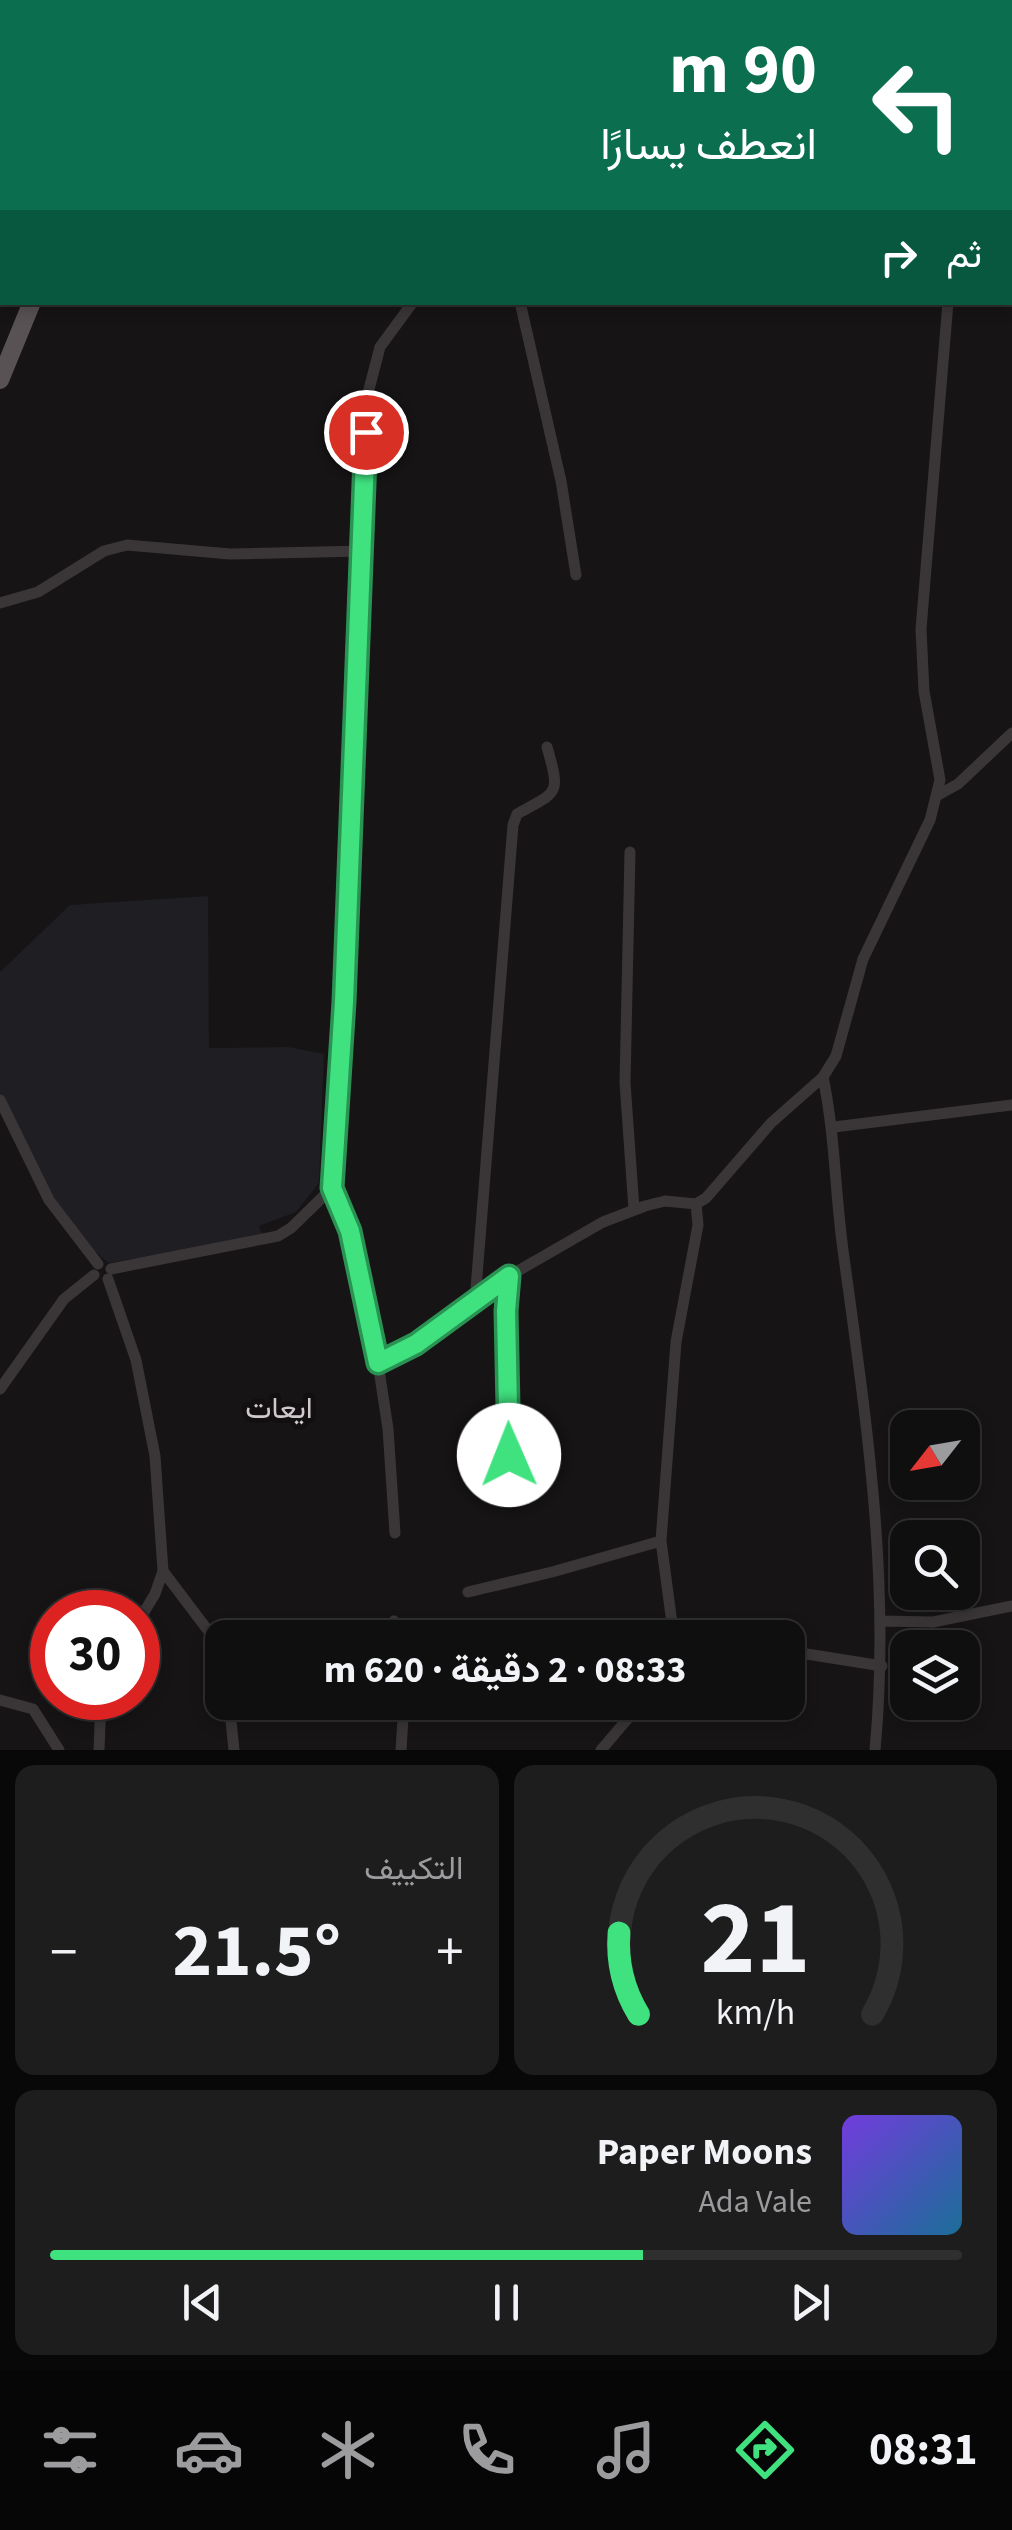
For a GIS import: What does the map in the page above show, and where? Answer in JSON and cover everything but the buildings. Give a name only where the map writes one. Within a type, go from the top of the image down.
[{"type":"main road","points":[[0,380],[31,305]]},
{"type":"street","points":[[395,1533],[388,1430],[378,1363],[350,1231],[332,1188],[345,983],[368,397],[373,366],[391,328],[410,305]]},
{"type":"street","points":[[521,305],[562,481],[576,575]]},
{"type":"street","points":[[378,1363],[416,1344],[509,1276],[566,1242],[634,1209],[665,1201],[696,1204],[714,1192],[784,1109],[823,1077],[836,1056],[863,959],[930,820],[938,795],[940,780],[921,666],[922,615],[948,305]]},
{"type":"street","points":[[0,602],[38,592],[104,551],[127,546],[246,554],[362,551]]},
{"type":"street","points":[[938,795],[958,784],[1012,733]]},
{"type":"street","points":[[475,1301],[512,825],[517,814],[550,797],[554,789],[556,778],[547,747]]},
{"type":"street","points":[[630,852],[625,1083],[634,1209]]},
{"type":"street","points":[[823,1077],[834,1127],[841,1234],[870,1436],[882,1621],[875,1750]]},
{"type":"street","points":[[0,1100],[49,1200],[100,1280],[109,1274],[278,1236],[332,1188]]},
{"type":"street","points":[[834,1127],[1012,1105]]},
{"type":"street","points":[[672,1620],[661,1540],[676,1342],[698,1225],[696,1204]]},
{"type":"street","points":[[0,1390],[64,1299],[96,1270]]},
{"type":"street","points":[[109,1274],[150,1422],[163,1571],[157,1590]]},
{"type":"street","points":[[502,1485],[509,1455],[509,1276]]},
{"type":"street","points":[[468,1592],[540,1576],[661,1540]]},
{"type":"street","points":[[163,1571],[205,1626]]},
{"type":"street","points":[[882,1621],[933,1622],[1012,1606]]},
{"type":"street","points":[[805,1654],[882,1666]]},
{"type":"street","points":[[0,1700],[33,1708],[59,1750]]},
{"type":"street","points":[[99,1750],[100,1720]]},
{"type":"street","points":[[231,1720],[234,1750]]},
{"type":"street","points":[[401,1750],[403,1720]]},
{"type":"street","points":[[601,1750],[627,1720]]},
{"type":"shaded area","points":[[208,896],[209,1048],[288,1047],[324,1054],[319,1183],[296,1212],[259,1226],[263,1237],[108,1263],[69,1227],[0,1095],[0,972],[70,905]]},
{"type":"district","name":"ايعات","points":[[279,1408]]},
{"type":"route","points":[[366,432],[360,649],[332,1188],[350,1231],[378,1363],[416,1344],[509,1276],[509,1455]]}]
